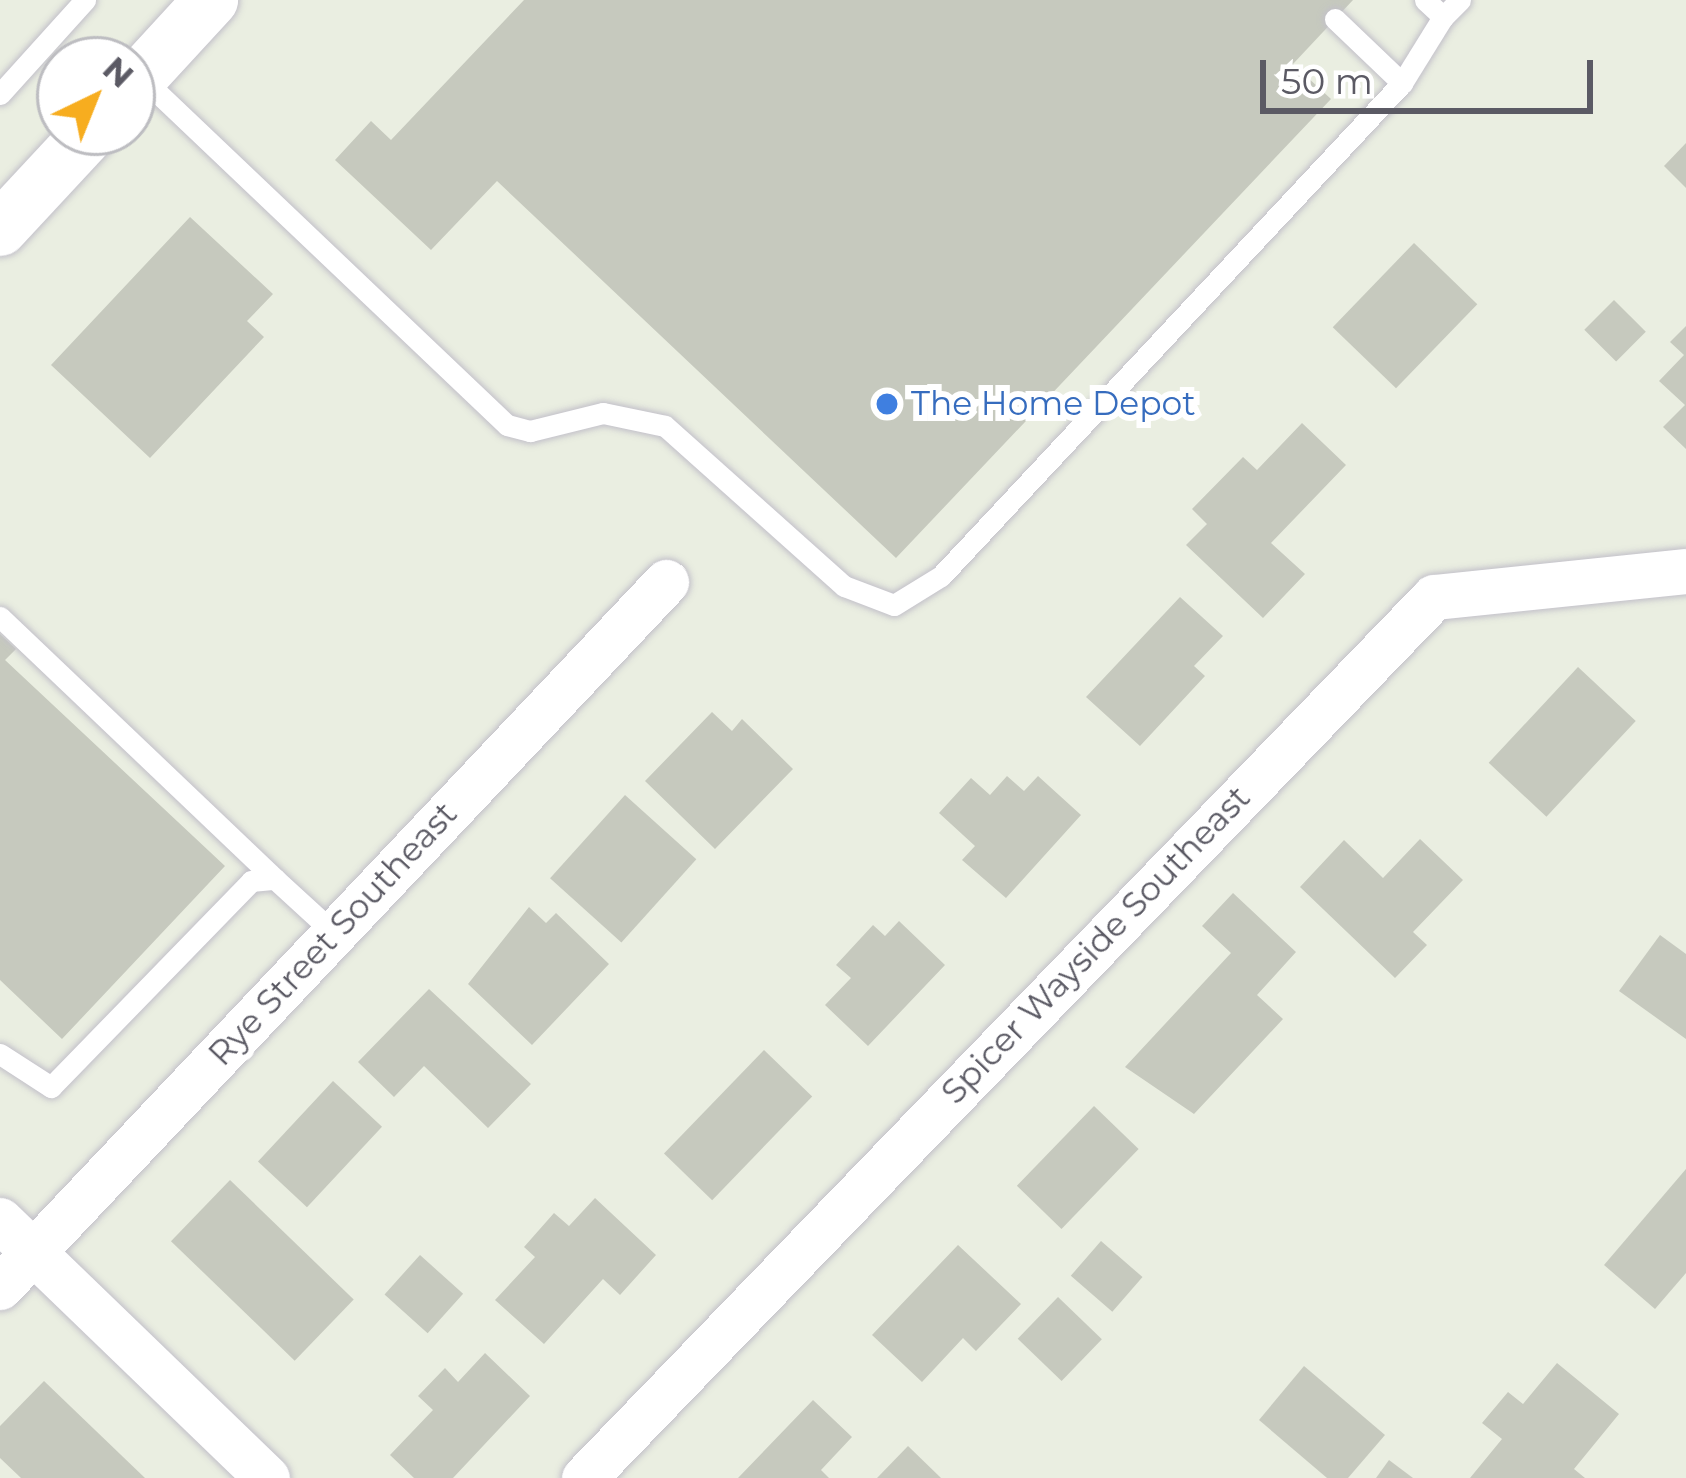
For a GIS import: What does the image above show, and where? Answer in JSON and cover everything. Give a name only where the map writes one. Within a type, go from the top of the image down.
[{"type":"street","points":[[156,58],[203,3]]},
{"type":"street","points":[[0,229],[68,156]]},
{"type":"street","name":"Spicer Wayside Southeast","points":[[584,1478],[1434,597],[1686,571]]},
{"type":"street","name":"Rye Street Southeast","points":[[0,1287],[666,582]]},
{"type":"street","points":[[0,1220],[267,1478]]},
{"type":"lane","points":[[0,94],[85,0]]},
{"type":"lane","points":[[1425,0],[1443,17]]},
{"type":"lane","points":[[156,100],[506,425],[530,431],[603,412],[665,426],[844,586],[894,605],[940,576],[1402,83],[1443,17],[1460,0]]},
{"type":"lane","points":[[1335,19],[1402,83]]},
{"type":"lane","points":[[0,617],[334,933]]},
{"type":"lane","points":[[0,1054],[51,1088],[250,880],[275,879]]},
{"type":"building","name":"The Home Depot","points":[[524,0],[1353,0],[1293,64],[1331,99],[896,558],[497,181],[431,250],[335,160],[371,121],[391,140]]},
{"type":"building","points":[[1686,143],[1686,188],[1664,166]]},
{"type":"building","points":[[190,217],[273,294],[247,321],[264,337],[150,458],[51,365]]},
{"type":"building","points":[[1414,243],[1477,304],[1396,388],[1333,327]]},
{"type":"building","points":[[1614,300],[1646,332],[1616,362],[1584,330]]},
{"type":"building","points":[[1686,326],[1686,449],[1663,427],[1685,405],[1659,381],[1684,355],[1670,342]]},
{"type":"building","points":[[1302,423],[1346,465],[1271,543],[1305,574],[1263,618],[1186,545],[1207,524],[1192,509],[1243,457],[1257,470]]},
{"type":"building","points":[[1180,597],[1223,636],[1194,666],[1205,676],[1140,746],[1086,697]]},
{"type":"building","points":[[0,634],[16,649],[5,660],[225,866],[62,1039],[0,980]]},
{"type":"building","points":[[1578,667],[1636,721],[1546,817],[1489,763]]},
{"type":"building","points":[[712,712],[732,731],[742,719],[793,769],[715,849],[645,781]]},
{"type":"building","points":[[1007,776],[1024,791],[1038,776],[1081,815],[1006,898],[962,860],[975,846],[939,813],[971,778],[990,795]]},
{"type":"building","points":[[625,795],[696,859],[621,942],[550,878]]},
{"type":"building","points":[[1420,839],[1463,880],[1413,932],[1427,945],[1395,978],[1300,887],[1344,840],[1383,878]]},
{"type":"building","points":[[1233,893],[1296,952],[1257,995],[1283,1019],[1194,1114],[1125,1067],[1231,953],[1202,926]]},
{"type":"building","points":[[529,907],[546,923],[556,913],[609,964],[532,1045],[468,984]]},
{"type":"building","points":[[899,921],[945,965],[868,1046],[825,1005],[851,978],[836,965],[873,925],[885,936]]},
{"type":"building","points":[[1660,935],[1686,954],[1686,1039],[1619,991]]},
{"type":"building","points":[[429,989],[531,1084],[488,1128],[424,1066],[394,1097],[358,1062]]},
{"type":"building","points":[[764,1050],[812,1097],[712,1200],[664,1154]]},
{"type":"building","points":[[333,1081],[382,1127],[307,1207],[258,1161]]},
{"type":"building","points":[[1094,1106],[1139,1149],[1061,1229],[1017,1186]]},
{"type":"building","points":[[1686,1169],[1686,1273],[1655,1309],[1604,1265]]},
{"type":"building","points":[[230,1180],[354,1299],[295,1361],[171,1241]]},
{"type":"building","points":[[595,1198],[656,1255],[620,1295],[603,1279],[544,1344],[495,1300],[535,1257],[524,1247],[554,1213],[569,1226]]},
{"type":"building","points":[[1101,1241],[1143,1277],[1112,1312],[1071,1276]]},
{"type":"building","points":[[958,1245],[1021,1304],[976,1351],[963,1338],[922,1382],[872,1335]]},
{"type":"building","points":[[420,1255],[463,1294],[428,1333],[385,1294]]},
{"type":"building","points":[[1058,1297],[1102,1339],[1062,1381],[1018,1339]]},
{"type":"building","points":[[485,1353],[530,1396],[453,1478],[414,1478],[390,1455],[433,1410],[418,1396],[445,1368],[458,1382]]},
{"type":"building","points":[[1557,1363],[1619,1414],[1574,1469],[1585,1478],[1470,1478],[1502,1439],[1482,1423],[1508,1392],[1523,1404]]},
{"type":"building","points":[[1304,1366],[1385,1435],[1348,1478],[1327,1478],[1259,1420]]},
{"type":"building","points":[[44,1381],[145,1478],[21,1478],[0,1458],[0,1426]]},
{"type":"building","points":[[813,1400],[852,1437],[821,1470],[829,1478],[738,1478]]},
{"type":"building","points":[[908,1446],[941,1478],[877,1478]]},
{"type":"building","points":[[1389,1460],[1413,1478],[1376,1478]]},
{"type":"place","name":"The Home Depot","points":[[887,404]]}]
